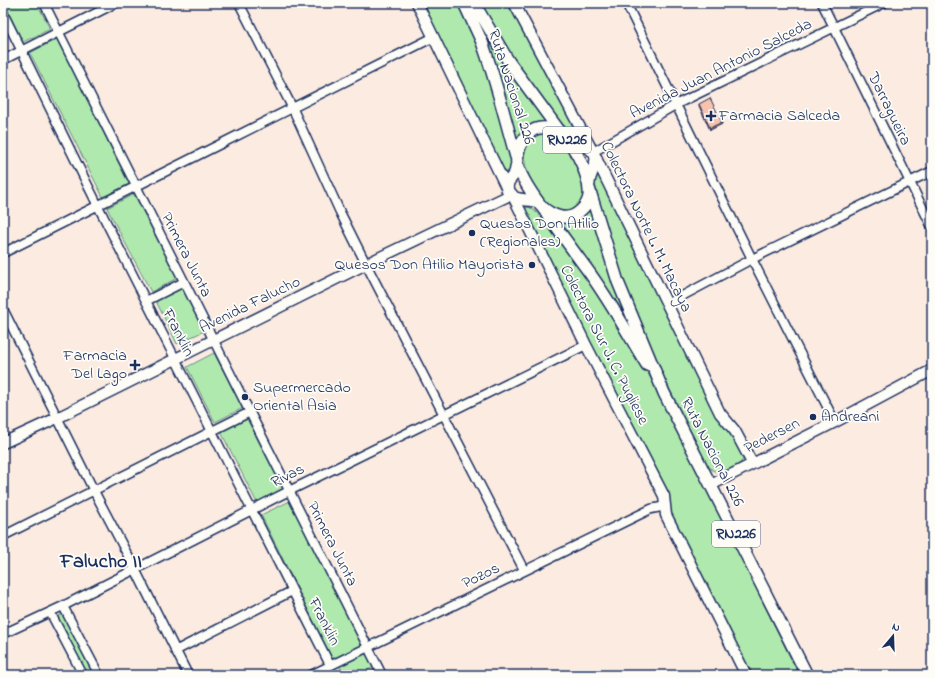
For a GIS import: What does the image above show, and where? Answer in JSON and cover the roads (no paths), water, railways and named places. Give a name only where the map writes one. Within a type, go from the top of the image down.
[{"type":"highway","name":"Ruta Nacional 226","points":[[464,3],[481,42],[492,73],[505,113],[517,162],[528,187],[615,309],[664,393],[807,675]]},
{"type":"highway","name":"Ruta Nacional 226","points":[[474,3],[509,62],[577,154],[586,176],[618,282],[664,393]]},
{"type":"highway","name":"Ruta Nacional 226","points":[[517,162],[522,140],[534,130],[549,128],[564,136]]},
{"type":"highway","points":[[564,136],[576,143],[586,145],[594,153],[595,167],[590,175],[589,186]]},
{"type":"highway","points":[[517,162],[515,173],[508,182],[511,193],[517,200],[534,201],[539,204]]},
{"type":"highway","name":"Ruta Nacional 226","points":[[539,204],[547,211],[567,218],[582,210],[587,203],[589,186]]},
{"type":"main road","name":"Colectora Sur J. C. Pugliese","points":[[417,3],[586,345],[664,496],[666,515],[746,675]]},
{"type":"main road","name":"Colectora Norte L. M. Macaya","points":[[514,3],[594,153],[720,413],[736,431],[752,463]]},
{"type":"main road","name":"Avenida Falucho","points":[[3,443],[57,418],[511,193]]},
{"type":"main road","name":"Pedersen","points":[[711,485],[835,422],[932,370]]},
{"type":"street","name":"Primera Junta","points":[[44,3],[382,675]]},
{"type":"street","points":[[3,60],[116,3]]},
{"type":"street","points":[[239,3],[292,107],[340,212],[366,264],[524,570]]},
{"type":"street","points":[[626,3],[752,259],[835,422]]},
{"type":"street","name":"Darragueira","points":[[822,3],[932,227]]},
{"type":"street","name":"Avenida Juan Antonio Salceda","points":[[594,153],[677,104],[884,3]]},
{"type":"street","name":"Franklin","points":[[3,13],[98,206],[330,665]]},
{"type":"street","points":[[3,253],[434,37]]},
{"type":"street","points":[[667,304],[752,259],[932,171]]},
{"type":"street","points":[[146,301],[184,282]]},
{"type":"street","points":[[3,309],[188,675]]},
{"type":"street","name":"Rivas","points":[[3,634],[63,606],[289,491],[586,345]]},
{"type":"street","points":[[3,536],[250,412]]},
{"type":"street","name":"Pozos","points":[[311,675],[652,509],[661,507],[665,508]]},
{"type":"street","points":[[176,651],[292,591]]},
{"type":"street","points":[[63,606],[99,675]]},
{"type":"street","points":[[50,612],[83,675]]},
{"type":"place","name":"Farmacia Salceda","points":[[711,116]]},
{"type":"place","name":"Quesos Don Atilio (Regionales)","points":[[472,233]]},
{"type":"place","name":"Quesos Don Atilio Mayorista","points":[[532,265]]},
{"type":"place","name":"Farmacia Del Lago","points":[[135,365]]},
{"type":"place","name":"Supermercado Oriental Asia","points":[[245,397]]},
{"type":"place","name":"Andreani","points":[[813,417]]},
{"type":"district","name":"Falucho II","points":[[101,562]]}]
